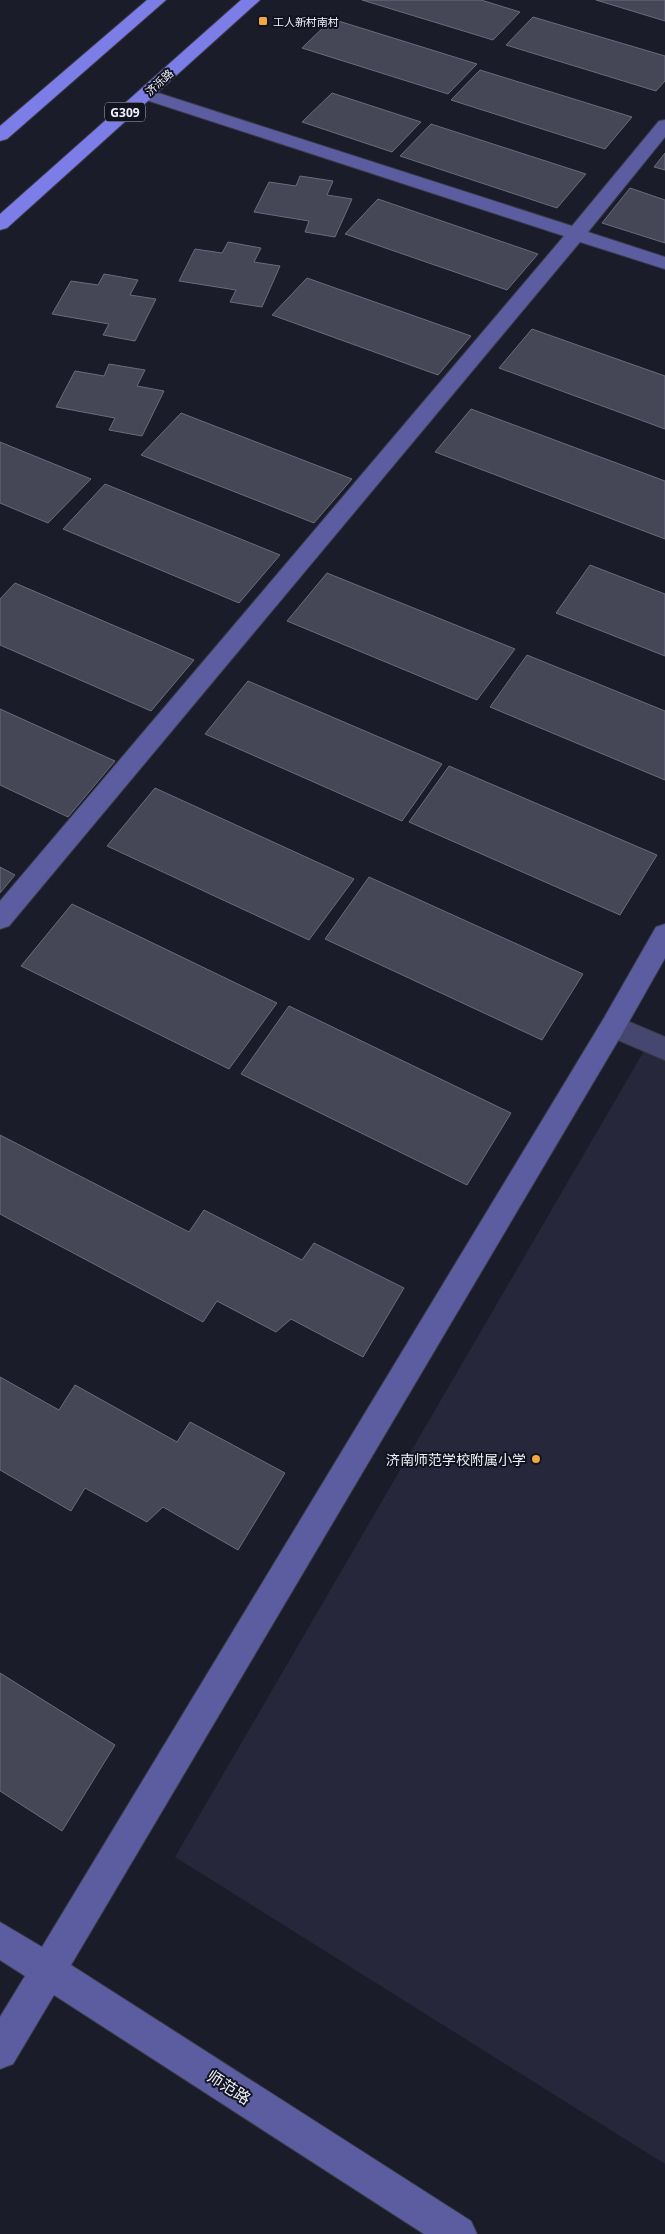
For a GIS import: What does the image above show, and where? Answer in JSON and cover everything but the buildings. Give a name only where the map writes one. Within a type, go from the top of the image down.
[{"type":"highway","points":[[0,135],[157,0]]},
{"type":"highway","name":"济泺路","points":[[0,224],[251,0]]},
{"type":"street","points":[[146,94],[665,264]]},
{"type":"street","points":[[0,919],[576,234],[665,125]]},
{"type":"street","points":[[0,2051],[613,1026],[665,934]]},
{"type":"street","points":[[613,1026],[665,1050]]},
{"type":"street","name":"师范路","points":[[0,1940],[458,2234]]},
{"type":"shaded area","name":"济南师范学校附属小学","points":[[644,1051],[665,1060],[665,2164],[175,1857]]},
{"type":"place","name":"工人新村南村","points":[[263,21]]},
{"type":"place","name":"济南师范学校附属小学","points":[[536,1459]]}]
